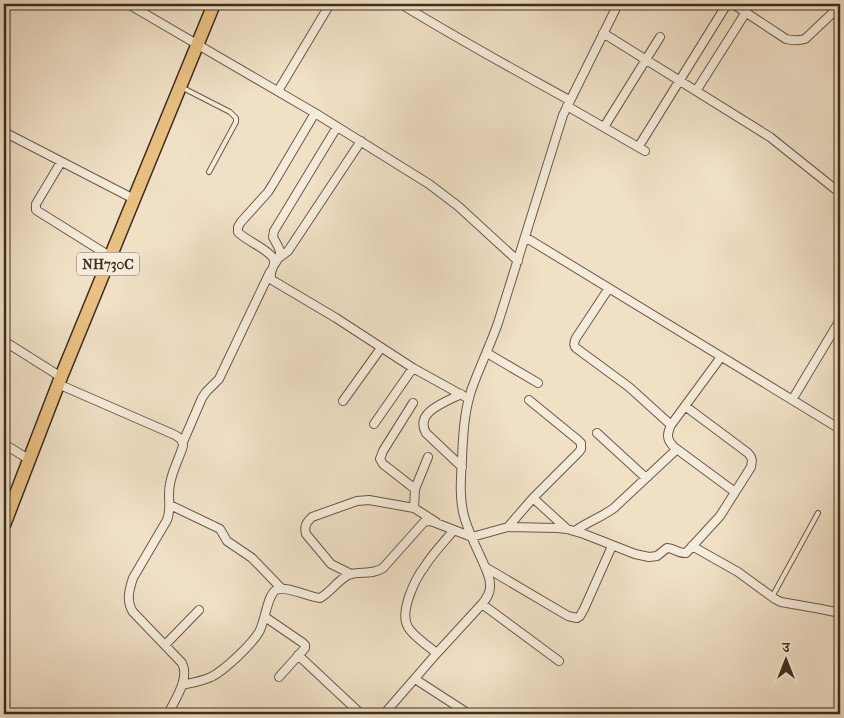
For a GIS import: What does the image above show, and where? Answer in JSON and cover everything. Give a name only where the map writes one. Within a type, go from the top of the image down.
[{"type":"highway","name":"NH730C","points":[[4,525],[8,505],[30,460],[60,380],[214,4]]},
{"type":"street","points":[[128,4],[278,91],[444,194],[518,261]]},
{"type":"street","points":[[278,91],[330,4]]},
{"type":"street","points":[[401,4],[642,148],[727,4]]},
{"type":"street","points":[[384,714],[488,595],[490,586],[489,576],[464,516],[462,503],[464,425],[469,399],[487,353],[518,261],[557,132],[568,103],[618,4]]},
{"type":"street","points":[[733,4],[793,41],[805,38],[840,6]]},
{"type":"street","points":[[696,91],[746,12]]},
{"type":"street","points":[[603,34],[770,137],[835,189],[840,190]]},
{"type":"street","points":[[604,127],[660,37]]},
{"type":"street","points":[[314,113],[274,184],[241,222],[238,232],[273,257],[274,261],[270,277],[272,280],[336,318],[413,368],[469,399]]},
{"type":"street","points":[[280,257],[280,250],[273,238],[273,234],[337,127]]},
{"type":"street","points":[[4,132],[134,199]]},
{"type":"street","points":[[168,714],[182,685],[185,668],[182,662],[133,612],[128,601],[130,586],[170,513],[170,484],[184,442],[202,398],[219,379],[272,268],[290,248],[360,142]]},
{"type":"street","points":[[61,162],[36,204],[36,210],[111,257]]},
{"type":"street","points":[[525,237],[840,429]]},
{"type":"street","points":[[608,288],[576,338],[574,346],[629,387],[672,425]]},
{"type":"street","points":[[792,400],[840,320]]},
{"type":"street","points":[[4,341],[60,380],[175,435],[184,442]]},
{"type":"street","points":[[343,401],[381,348]]},
{"type":"street","points":[[487,353],[538,383]]},
{"type":"street","points":[[721,357],[684,406],[668,432],[667,438],[678,450],[735,492]]},
{"type":"street","points":[[374,424],[413,368]]},
{"type":"street","points":[[460,394],[430,410],[425,416],[423,428],[462,467]]},
{"type":"street","points":[[508,527],[582,446],[578,440],[529,400]]},
{"type":"street","points":[[413,403],[380,459],[383,464],[414,489]]},
{"type":"street","points":[[182,685],[212,677],[247,647],[259,633],[270,598],[277,589],[320,598],[343,578],[351,574],[376,572],[388,562],[424,522],[436,523],[472,537],[508,527],[558,528],[571,530],[635,554],[649,557],[658,556],[667,548],[686,553],[720,516],[751,466],[752,457],[684,406]]},
{"type":"street","points":[[597,433],[646,478]]},
{"type":"street","points":[[4,444],[30,460]]},
{"type":"street","points":[[571,530],[609,511],[678,450]]},
{"type":"street","points":[[414,508],[414,489],[428,457]]},
{"type":"street","points":[[534,498],[571,530]]},
{"type":"street","points":[[351,574],[335,566],[327,559],[306,534],[304,528],[312,518],[357,501],[376,501],[414,508],[436,523]]},
{"type":"street","points":[[170,505],[220,529],[227,541],[252,558],[282,589]]},
{"type":"street","points":[[437,653],[411,632],[407,626],[405,614],[410,595],[420,573],[454,530]]},
{"type":"street","points":[[485,567],[568,616],[577,618],[584,609],[612,546]]},
{"type":"street","points":[[692,546],[738,572],[781,602],[840,613]]},
{"type":"street","points":[[482,604],[559,660]]},
{"type":"street","points":[[166,646],[199,610]]},
{"type":"street","points":[[265,617],[303,643],[305,648],[278,677]]},
{"type":"street","points":[[298,655],[361,714]]},
{"type":"street","points":[[415,678],[469,714]]},
{"type":"lane","points":[[181,86],[230,112],[236,118],[236,122],[209,172]]},
{"type":"lane","points":[[772,597],[818,513]]}]
